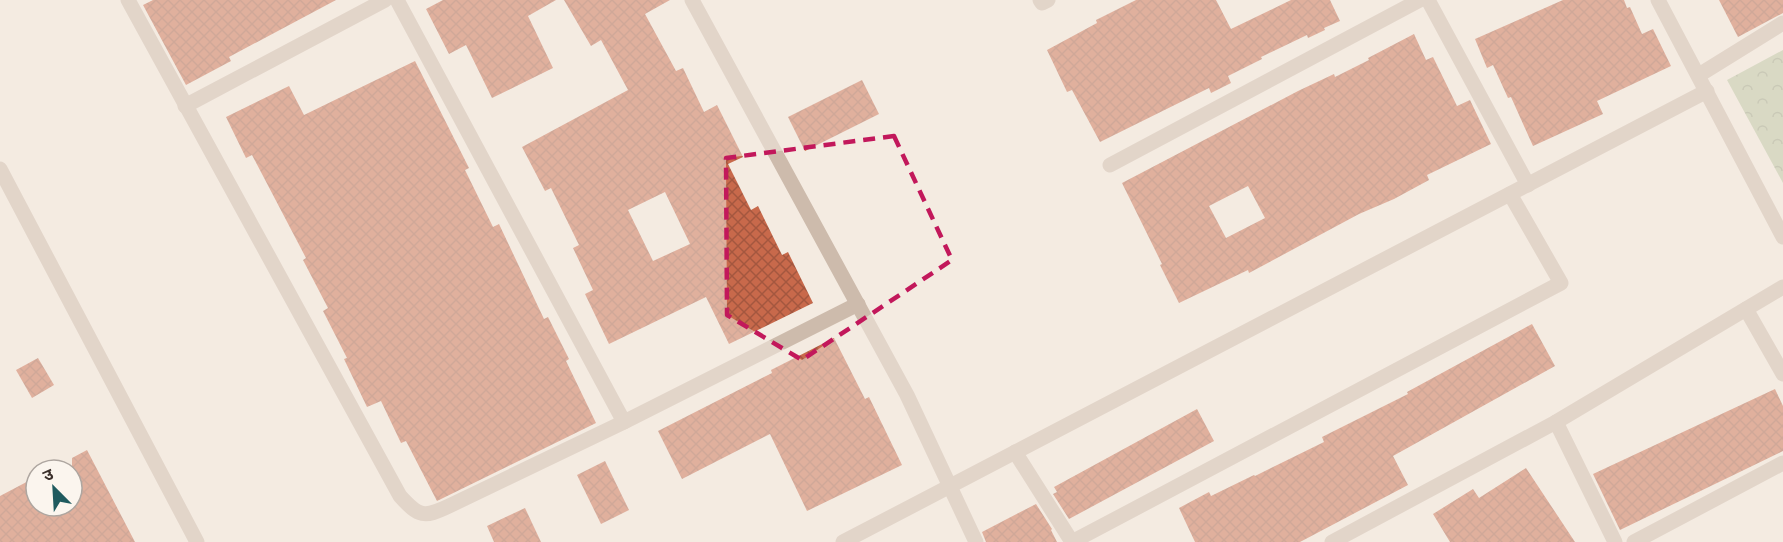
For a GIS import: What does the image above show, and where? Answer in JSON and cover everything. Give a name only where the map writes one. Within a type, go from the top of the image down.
[{"type":"street","points":[[128,0],[400,496],[414,512],[431,515],[624,422],[858,304]]},
{"type":"street","points":[[185,106],[385,0]]},
{"type":"street","points":[[397,0],[624,422]]},
{"type":"street","points":[[692,0],[907,395],[976,542]]},
{"type":"street","points":[[1040,0],[1042,3],[1048,0]]},
{"type":"street","points":[[1110,165],[1420,0]]},
{"type":"street","points":[[1428,0],[1528,184]]},
{"type":"street","points":[[1658,0],[1783,237]]},
{"type":"street","points":[[1699,75],[1783,23]]},
{"type":"street","points":[[843,542],[1707,91]]},
{"type":"street","points":[[0,169],[197,542]]},
{"type":"street","points":[[1015,452],[1072,542],[1561,283],[1510,194]]},
{"type":"street","points":[[1332,542],[1556,422],[1783,287]]},
{"type":"street","points":[[1746,309],[1783,374]]},
{"type":"street","points":[[1556,422],[1615,542]]},
{"type":"street","points":[[1634,542],[1783,463]]},
{"type":"highlighted area","points":[[894,136],[952,260],[802,360],[727,315],[726,158]]},
{"type":"green space","points":[[1783,50],[1783,183],[1727,80]]},
{"type":"building","points":[[153,0],[336,0],[229,57],[231,61],[186,85],[143,5]]},
{"type":"building","points":[[443,0],[556,0],[528,16],[553,68],[492,98],[466,45],[449,54],[426,9]]},
{"type":"building","points":[[564,0],[670,0],[645,14],[676,71],[683,68],[704,112],[717,105],[743,157],[728,164],[751,210],[758,206],[782,255],[788,252],[813,303],[729,344],[706,297],[609,344],[585,294],[593,290],[573,248],[579,245],[551,188],[545,191],[522,147],[628,90],[601,40],[591,46]],"holes":[[[665,192],[690,244],[653,261],[628,210]]]},
{"type":"building","points":[[1136,0],[1216,0],[1231,29],[1291,0],[1330,0],[1340,21],[1308,38],[1307,35],[1261,57],[1262,59],[1228,76],[1231,83],[1211,93],[1209,88],[1100,142],[1072,90],[1067,92],[1047,50],[1097,23],[1096,20]]},
{"type":"building","points":[[1563,0],[1624,0],[1627,8],[1630,7],[1642,34],[1653,29],[1671,66],[1597,101],[1603,114],[1533,146],[1511,97],[1508,98],[1493,65],[1487,68],[1475,39]]},
{"type":"building","points":[[1719,0],[1783,0],[1783,13],[1738,37]]},
{"type":"building","points":[[1414,34],[1426,60],[1433,57],[1457,106],[1470,100],[1491,144],[1427,175],[1429,180],[1394,199],[1359,214],[1249,273],[1248,270],[1179,303],[1122,183],[1298,91],[1334,74],[1335,77],[1369,60],[1368,58]],"holes":[[[1248,186],[1265,218],[1226,238],[1209,206]]]},
{"type":"building","points":[[415,61],[469,168],[465,170],[493,227],[499,224],[544,319],[548,317],[569,359],[566,361],[596,423],[437,501],[406,441],[401,443],[381,401],[367,407],[344,359],[347,358],[323,311],[328,308],[303,260],[306,258],[252,155],[246,158],[226,117],[289,86],[304,115]]},
{"type":"building","points":[[862,80],[879,114],[805,151],[788,117]]},
{"type":"building","points":[[1532,324],[1555,366],[1393,456],[1408,485],[1300,542],[1195,542],[1179,508],[1209,492],[1211,496],[1255,476],[1324,442],[1322,437],[1408,394],[1407,392]]},
{"type":"building","points":[[834,338],[865,399],[869,397],[902,465],[807,511],[770,434],[682,479],[658,431],[772,373],[771,370]]},
{"type":"building","points":[[38,358],[54,385],[32,398],[16,370]]},
{"type":"building","points":[[1775,389],[1783,406],[1783,451],[1620,530],[1593,474]]},
{"type":"building","points":[[1197,409],[1214,441],[1069,519],[1053,494],[1057,492],[1054,487]]},
{"type":"building","points":[[87,450],[135,542],[0,542],[0,496],[24,483],[24,518],[84,518],[84,458],[72,458]]},
{"type":"building","points":[[605,461],[629,510],[601,524],[577,475]]},
{"type":"building","points":[[1526,468],[1575,542],[1450,542],[1433,514],[1473,489],[1479,498]]},
{"type":"building","points":[[1036,504],[1052,529],[1057,542],[986,542],[982,532]]},
{"type":"building","points":[[525,508],[541,542],[494,542],[487,526]]}]
